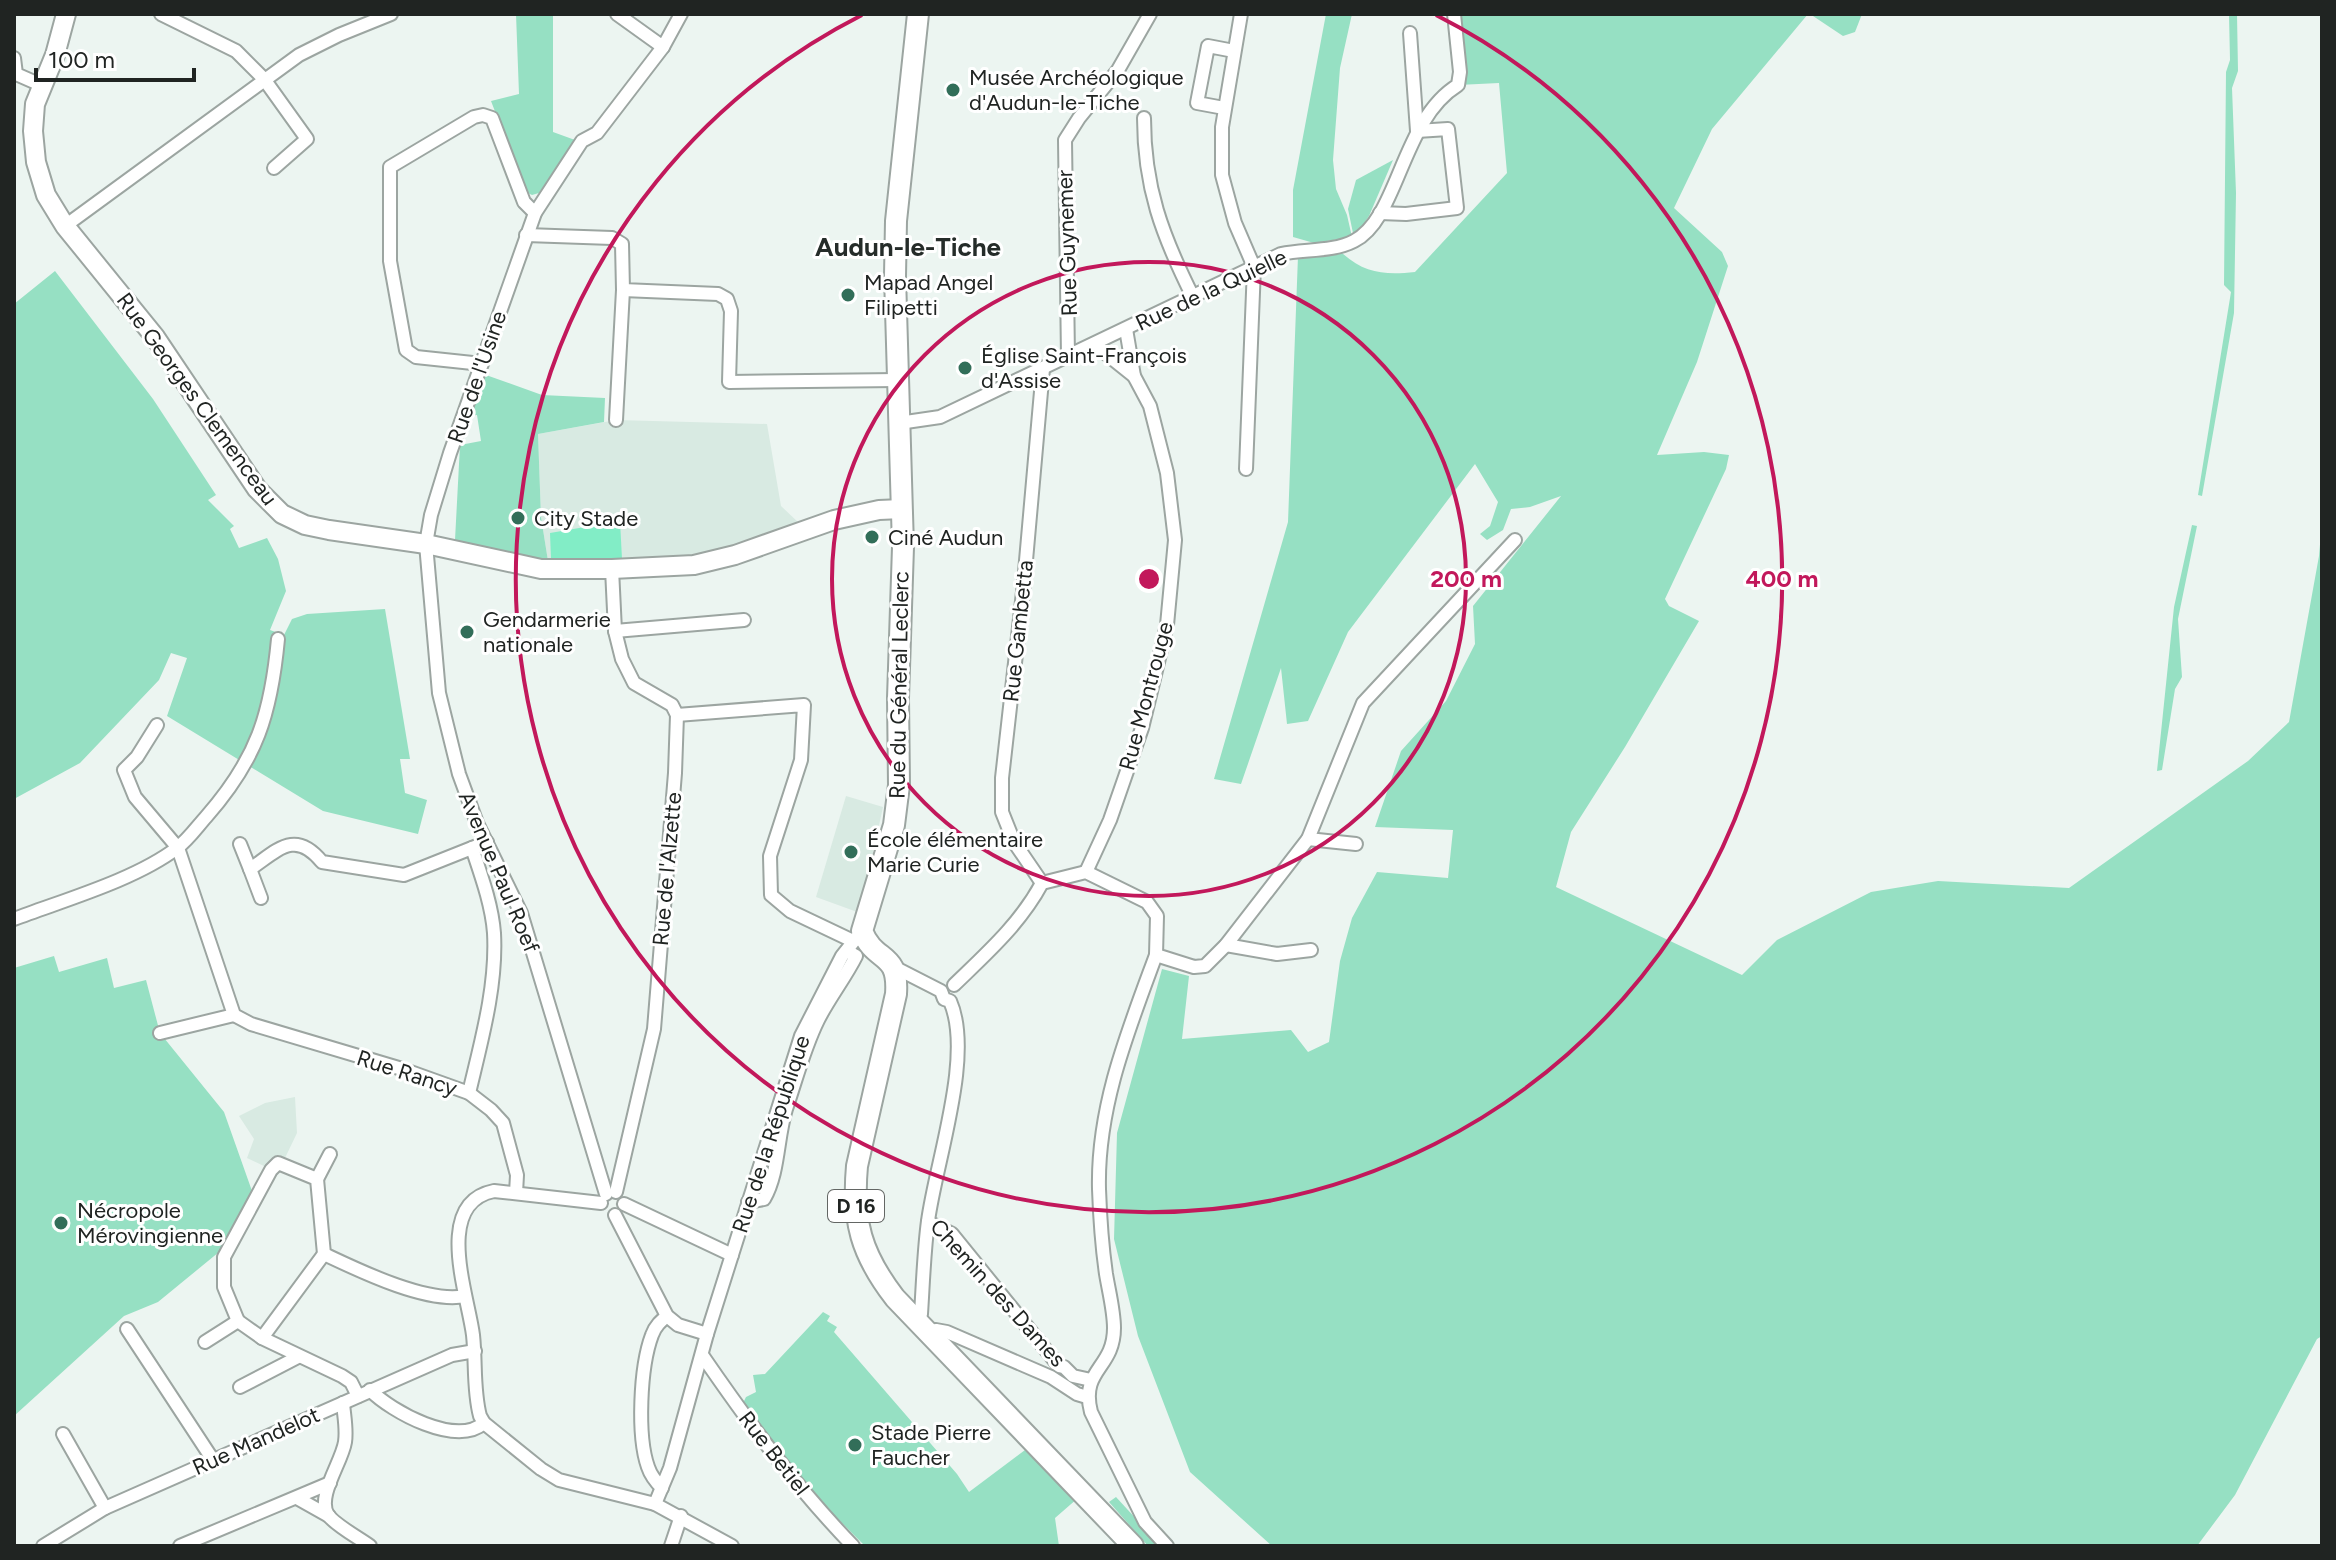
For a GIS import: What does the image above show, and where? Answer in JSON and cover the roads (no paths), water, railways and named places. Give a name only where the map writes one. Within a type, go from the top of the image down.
[{"type":"main road","name":"Rue Georges Clemenceau","points":[[66,14],[55,55],[35,104],[33,131],[36,162],[46,195],[65,226],[155,337],[257,489],[282,514],[305,525],[426,544],[541,569],[612,569],[694,565],[735,555],[834,520],[879,510],[902,509]]},
{"type":"main road","name":"Rue du Général Leclerc","points":[[854,945],[894,825],[899,785],[902,509],[895,276],[896,203],[918,14]]},
{"type":"main road","points":[[854,945],[866,942],[896,968]]},
{"type":"main road","name":"D 16","points":[[896,968],[896,994],[857,1166],[857,1223],[865,1250],[878,1276],[922,1326],[1133,1546]]},
{"type":"street","points":[[161,14],[236,51],[264,79],[307,139],[274,168]]},
{"type":"street","points":[[65,226],[299,55],[391,14]]},
{"type":"street","points":[[617,14],[663,47]]},
{"type":"street","name":"Rue de l'Usine","points":[[426,544],[431,515],[450,453],[535,213],[582,141],[597,133],[663,47],[681,14]]},
{"type":"street","name":"Rue Guynemer","points":[[1068,357],[1065,140],[1118,70],[1150,14]]},
{"type":"street","points":[[1241,14],[1224,108],[1222,175],[1235,223],[1254,267],[1246,469]]},
{"type":"street","points":[[1417,131],[1449,91],[1458,85],[1460,72],[1454,14]]},
{"type":"street","points":[[1410,33],[1417,131]]},
{"type":"street","points":[[1224,108],[1197,103],[1208,46],[1234,51]]},
{"type":"street","points":[[14,58],[16,74],[41,85]]},
{"type":"street","points":[[482,364],[416,357],[406,350],[390,261],[390,167],[474,117],[483,115],[492,118],[524,202],[535,213]]},
{"type":"street","points":[[1144,118],[1144,154],[1150,191],[1169,250],[1193,297]]},
{"type":"street","points":[[1380,213],[1406,214],[1457,208],[1448,129],[1417,131]]},
{"type":"street","name":"Rue de la Quielle","points":[[899,423],[940,417],[1281,254],[1353,242],[1365,234],[1380,213],[1417,131]]},
{"type":"street","points":[[526,235],[612,238],[622,244],[623,290],[616,420]]},
{"type":"street","points":[[623,290],[718,294],[727,299],[731,311],[729,382],[898,380]]},
{"type":"street","name":"Rue Montrouge","points":[[1086,872],[1110,820],[1142,728],[1167,625],[1175,540],[1167,473],[1150,406],[1134,376],[1126,329]]},
{"type":"street","name":"Rue Montrouge","points":[[1094,344],[1134,376]]},
{"type":"street","name":"Rue Gambetta","points":[[1042,883],[1014,842],[1002,812],[1002,778],[1024,583],[1043,369]]},
{"type":"street","points":[[1156,955],[1194,967],[1205,966],[1226,945],[1308,839],[1363,703],[1515,540]]},
{"type":"street","name":"Avenue Paul Roef","points":[[426,544],[439,693],[459,774],[521,913],[608,1196],[620,1195],[624,1204]]},
{"type":"street","points":[[612,569],[615,631],[622,659],[634,683],[672,705],[677,715],[804,705],[801,760],[770,856],[771,895],[790,911],[854,945]]},
{"type":"street","points":[[615,631],[744,620]]},
{"type":"street","points":[[14,919],[139,870],[178,848],[219,802],[261,733],[274,682],[278,639]]},
{"type":"street","name":"Rue de l'Alzette","points":[[608,1196],[654,1029],[677,715]]},
{"type":"street","points":[[157,725],[137,757],[124,770],[135,797],[178,848],[234,1015],[160,1033]]},
{"type":"street","points":[[1308,839],[1356,844]]},
{"type":"street","points":[[250,869],[286,845],[301,844],[311,848],[322,862],[404,875],[487,842]]},
{"type":"street","points":[[240,844],[261,898]]},
{"type":"street","points":[[469,1093],[484,1032],[494,961],[494,931],[472,848]]},
{"type":"street","points":[[481,877],[500,868]]},
{"type":"street","points":[[1042,883],[1086,872],[1147,902],[1157,916],[1156,955],[1125,1039],[1110,1090],[1102,1135],[1099,1185],[1101,1237],[1114,1326],[1112,1347],[1091,1380],[1087,1397],[1091,1412],[1145,1522],[1167,1546]]},
{"type":"street","name":"Chemin des Dames","points":[[1042,883],[1010,931],[954,985],[958,994],[946,996],[956,1015],[958,1038],[953,1088],[928,1222],[952,1234],[1056,1372],[1064,1367],[1073,1376],[1091,1380]]},
{"type":"street","name":"Rue de la République","points":[[707,1334],[801,1036],[854,945]]},
{"type":"street","points":[[1226,945],[1277,954],[1311,950]]},
{"type":"street","points":[[896,968],[946,996]]},
{"type":"street","name":"Rue Rancy","points":[[234,1015],[251,1024],[402,1069],[469,1093],[503,1123],[517,1175],[516,1193]]},
{"type":"street","points":[[262,1338],[324,1254],[317,1179],[330,1154]]},
{"type":"street","points":[[317,1179],[278,1163],[271,1170],[224,1257],[224,1287],[238,1321],[262,1338],[342,1376],[364,1393],[417,1422],[467,1431],[477,1429],[484,1423]]},
{"type":"street","points":[[732,1255],[624,1204],[620,1213],[607,1214],[608,1196],[494,1191],[480,1194],[472,1200],[465,1215],[459,1251],[475,1351],[478,1409],[484,1423],[559,1480],[655,1504],[732,1546]]},
{"type":"street","points":[[615,1215],[667,1316],[678,1325],[707,1334],[655,1504]]},
{"type":"street","points":[[928,1222],[922,1326],[947,1332],[1056,1372],[1077,1394],[1087,1397]]},
{"type":"street","points":[[324,1254],[374,1277],[441,1297],[452,1299],[465,1296]]},
{"type":"street","points":[[662,1488],[648,1466],[641,1403],[651,1335],[657,1324],[667,1316]]},
{"type":"street","points":[[205,1342],[238,1321]]},
{"type":"street","points":[[127,1329],[213,1460]]},
{"type":"street","name":"Rue Mandelot","points":[[43,1546],[105,1508],[452,1355],[475,1351]]},
{"type":"street","name":"Rue Betiel","points":[[702,1355],[757,1434],[853,1546]]},
{"type":"street","points":[[240,1387],[298,1357]]},
{"type":"street","points":[[329,1516],[325,1506],[330,1483],[344,1447],[343,1403]]},
{"type":"street","points":[[63,1434],[105,1508]]},
{"type":"street","points":[[180,1546],[330,1483]]},
{"type":"street","points":[[297,1498],[329,1516],[370,1546]]},
{"type":"street","points":[[671,1546],[681,1516]]},
{"type":"place","name":"Musée Archéologique d'Audun-le-Tiche","points":[[953,90]]},
{"type":"place","name":"Mapad Angel Filipetti","points":[[848,295]]},
{"type":"place","name":"Église Saint-François d'Assise","points":[[965,368]]},
{"type":"place","name":"City Stade","points":[[518,518]]},
{"type":"place","name":"Ciné Audun","points":[[872,537]]},
{"type":"place","name":"Gendarmerie nationale","points":[[467,632]]},
{"type":"place","name":"École élémentaire Marie Curie","points":[[851,852]]},
{"type":"place","name":"Nécropole Mérovingienne","points":[[61,1223]]},
{"type":"place","name":"Stade Pierre Faucher","points":[[855,1445]]},
{"type":"district","name":"Audun-le-Tiche","points":[[908,247]]}]
